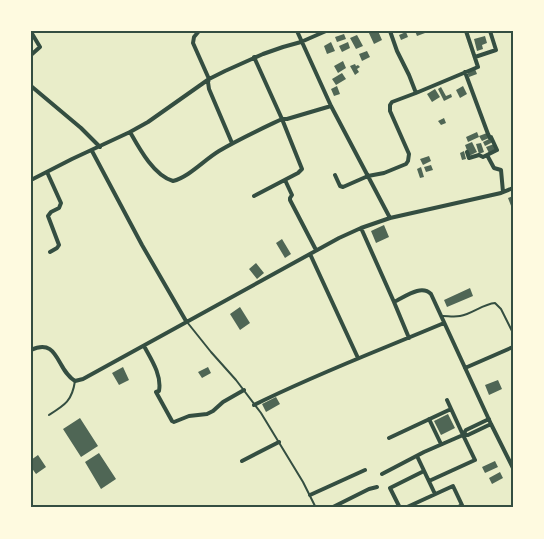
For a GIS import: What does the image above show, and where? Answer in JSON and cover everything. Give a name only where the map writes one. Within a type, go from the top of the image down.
[{"type":"street","points":[[200,31],[194,37],[193,43],[209,79],[209,89],[232,143]]},
{"type":"street","points":[[297,31],[331,106],[390,218]]},
{"type":"street","points":[[31,180],[148,122],[209,79],[254,58],[301,42],[326,31]]},
{"type":"street","points":[[390,31],[416,93]]},
{"type":"street","points":[[335,175],[342,187],[368,176],[384,173],[406,164],[408,154],[390,111],[392,102],[478,67],[466,31]]},
{"type":"street","points":[[474,57],[496,50],[490,31]]},
{"type":"street","points":[[31,32],[40,47],[31,55]]},
{"type":"street","points":[[254,58],[302,167],[300,172],[254,196]]},
{"type":"street","points":[[466,72],[488,134],[498,150],[482,157],[479,155],[470,158],[467,152]]},
{"type":"street","points":[[31,86],[81,128],[100,147]]},
{"type":"street","points":[[130,132],[144,155],[160,174],[173,181],[179,179],[232,143],[282,119],[331,106]]},
{"type":"street","points":[[92,150],[142,245],[186,321]]},
{"type":"street","points":[[487,155],[494,168],[501,170],[503,192]]},
{"type":"street","points":[[47,172],[61,203],[59,208],[49,215],[59,245],[50,252]]},
{"type":"street","points":[[285,180],[292,195],[290,200],[316,250]]},
{"type":"street","points":[[31,350],[41,346],[50,348],[68,376],[74,381],[83,380],[186,321],[360,228],[390,218],[503,192],[513,188]]},
{"type":"street","points":[[360,228],[409,338]]},
{"type":"street","points":[[310,254],[358,358]]},
{"type":"street","points":[[394,302],[418,291],[427,291],[433,298],[513,468]]},
{"type":"street","points":[[254,405],[358,358],[444,323]]},
{"type":"street","points":[[144,346],[157,372],[160,387],[156,392],[174,422],[189,416],[207,414],[244,390]]},
{"type":"street","points":[[465,368],[513,347]]},
{"type":"street","points":[[429,481],[475,460],[447,400]]},
{"type":"street","points":[[389,438],[451,409]]},
{"type":"street","points":[[429,419],[441,444]]},
{"type":"street","points":[[382,474],[489,420]]},
{"type":"street","points":[[463,434],[468,435],[491,424]]},
{"type":"street","points":[[242,460],[279,442]]},
{"type":"street","points":[[417,456],[435,494]]},
{"type":"street","points":[[310,495],[365,470]]},
{"type":"street","points":[[400,508],[390,488],[424,471]]},
{"type":"street","points":[[405,508],[454,486],[462,505],[457,508]]},
{"type":"street","points":[[331,508],[377,487]]},
{"type":"lane","points":[[440,315],[458,317],[486,305],[496,303],[512,331]]},
{"type":"lane","points":[[186,321],[244,390],[279,442],[316,508]]},
{"type":"lane","points":[[49,415],[68,403],[74,381]]},
{"type":"building","points":[[368,31],[378,31],[382,40],[374,44]]},
{"type":"building","points":[[415,31],[425,31],[425,33],[417,36]]},
{"type":"building","points":[[406,32],[408,37],[401,40],[399,35]]},
{"type":"building","points":[[344,34],[346,39],[337,42],[335,37]]},
{"type":"building","points":[[357,35],[363,46],[356,49],[350,38]]},
{"type":"building","points":[[485,36],[487,43],[482,45],[483,49],[477,51],[474,39]]},
{"type":"building","points":[[331,42],[335,51],[327,54],[324,46]]},
{"type":"building","points":[[348,42],[350,48],[342,52],[339,46]]},
{"type":"building","points":[[367,51],[370,57],[362,61],[359,54]]},
{"type":"building","points":[[343,61],[346,68],[338,73],[334,66]]},
{"type":"building","points":[[355,64],[360,67],[357,69],[359,72],[355,75],[350,66]]},
{"type":"building","points":[[475,69],[477,74],[469,77],[467,72]]},
{"type":"building","points":[[342,73],[346,79],[336,85],[332,79]]},
{"type":"building","points":[[337,86],[340,94],[334,96],[331,89]]},
{"type":"building","points":[[463,86],[467,94],[460,98],[456,90]]},
{"type":"building","points":[[441,87],[446,96],[451,94],[452,97],[444,101],[438,89]]},
{"type":"building","points":[[435,89],[440,97],[432,102],[427,94]]},
{"type":"building","points":[[444,118],[446,123],[441,125],[438,121]]},
{"type":"building","points":[[477,132],[479,137],[468,142],[466,137]]},
{"type":"building","points":[[487,133],[489,138],[482,141],[479,136]]},
{"type":"building","points":[[491,138],[493,142],[485,146],[483,142]]},
{"type":"building","points":[[472,142],[477,152],[469,156],[465,145]]},
{"type":"building","points":[[481,143],[484,152],[479,154],[476,144]]},
{"type":"building","points":[[494,144],[496,150],[489,153],[486,147]]},
{"type":"building","points":[[464,151],[466,159],[462,160],[460,153]]},
{"type":"building","points":[[429,156],[431,161],[423,165],[420,159]]},
{"type":"building","points":[[431,165],[433,170],[426,172],[424,167]]},
{"type":"building","points":[[421,167],[424,177],[420,178],[417,169]]},
{"type":"building","points":[[513,196],[513,211],[508,198]]},
{"type":"building","points":[[384,225],[389,237],[376,243],[371,231]]},
{"type":"building","points":[[282,239],[291,254],[285,258],[276,243]]},
{"type":"building","points":[[256,263],[264,273],[257,279],[249,269]]},
{"type":"building","points":[[470,288],[473,296],[447,307],[444,300]]},
{"type":"building","points":[[240,307],[250,323],[240,330],[230,314]]},
{"type":"building","points":[[123,367],[129,380],[119,385],[112,373]]},
{"type":"building","points":[[208,367],[211,373],[202,378],[198,372]]},
{"type":"building","points":[[498,380],[502,389],[489,395],[485,385]]},
{"type":"building","points":[[276,397],[280,404],[266,412],[262,404]]},
{"type":"building","points":[[448,414],[455,428],[441,435],[434,421]]},
{"type":"building","points":[[80,418],[98,446],[81,457],[63,429]]},
{"type":"building","points":[[99,453],[116,479],[101,489],[85,462]]},
{"type":"building","points":[[38,455],[46,467],[36,474],[31,467],[31,460]]},
{"type":"building","points":[[495,461],[498,467],[485,473],[482,467]]},
{"type":"building","points":[[500,472],[503,478],[492,484],[489,478]]}]
